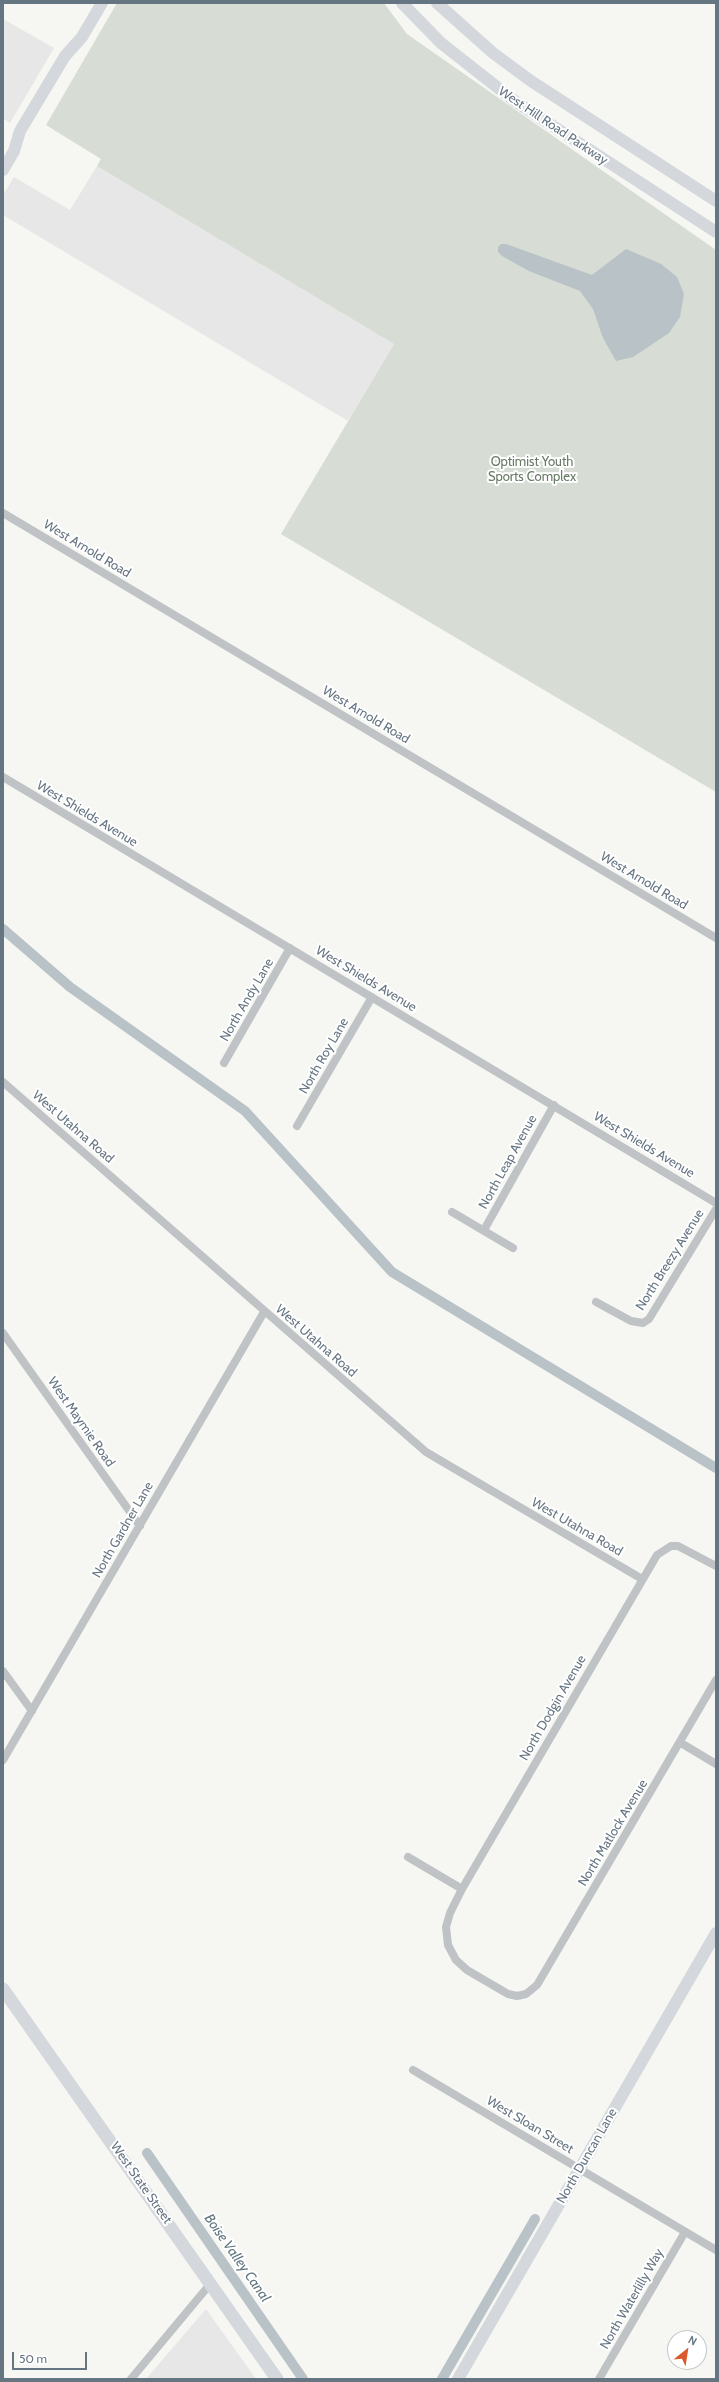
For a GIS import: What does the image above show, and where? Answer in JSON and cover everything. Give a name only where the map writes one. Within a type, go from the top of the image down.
[{"type":"main road","name":"West State Street","points":[[3,1988],[277,2379]]},
{"type":"street","points":[[3,170],[14,151],[20,131],[65,56],[82,37],[102,3]]},
{"type":"street","name":"West Hill Road Parkway","points":[[402,3],[441,43],[516,102],[716,232]]},
{"type":"street","name":"West Hill Road Parkway","points":[[437,3],[493,53],[531,81],[716,202]]},
{"type":"street","name":"West Arnold Road","points":[[3,513],[716,938]]},
{"type":"street","name":"West Shields Avenue","points":[[3,777],[716,1203]]},
{"type":"street","name":"North Andy Lane","points":[[224,1063],[290,948]]},
{"type":"street","name":"North Roy Lane","points":[[297,1126],[372,997]]},
{"type":"street","name":"West Utahna Road","points":[[3,1082],[264,1312],[426,1452],[642,1579]]},
{"type":"street","name":"North Leap Avenue","points":[[484,1230],[554,1105]]},
{"type":"street","name":"North Breezy Avenue","points":[[596,1302],[631,1321],[643,1323],[653,1315],[716,1209]]},
{"type":"street","points":[[452,1212],[513,1248]]},
{"type":"street","name":"North Gardner Lane","points":[[3,1760],[264,1312]]},
{"type":"street","name":"West Maymie Road","points":[[3,1333],[140,1526]]},
{"type":"street","name":"North Dodgin Avenue","points":[[526,1994],[517,1996],[508,1994],[467,1970],[456,1960],[448,1945],[446,1927],[450,1913],[462,1889],[656,1555],[671,1546],[685,1548],[716,1566]]},
{"type":"street","points":[[3,1671],[32,1711]]},
{"type":"street","name":"North Matlock Avenue","points":[[526,1994],[537,1985],[681,1743],[716,1680]]},
{"type":"street","points":[[681,1743],[716,1764]]},
{"type":"street","points":[[408,1857],[462,1889]]},
{"type":"street","name":"North Duncan Lane","points":[[458,2379],[714,1940]]},
{"type":"street","name":"West Sloan Street","points":[[413,2070],[716,2250]]},
{"type":"street","name":"North Waterlilly Way","points":[[600,2379],[685,2232]]},
{"type":"street","points":[[131,2379],[211,2283]]},
{"type":"shaded area","points":[[3,19],[54,48],[10,123],[3,118]]},
{"type":"shaded area","points":[[97,166],[394,344],[348,421],[3,215],[3,195],[14,177],[70,210]]},
{"type":"shaded area","points":[[501,244],[506,244],[592,275],[626,249],[661,264],[677,277],[684,294],[680,317],[669,333],[633,357],[616,361],[603,338],[593,309],[580,291],[529,271],[502,256],[498,252],[498,247]]},
{"type":"shaded area","points":[[206,2309],[256,2379],[146,2379]]},
{"type":"green space","name":"Optimist Youth Sports Complex","points":[[117,3],[384,3],[407,34],[716,250],[716,792],[281,534],[394,344],[97,166],[101,159],[46,125]]},
{"type":"waterway","points":[[3,929],[70,987],[245,1111],[392,1272],[716,1468]]},
{"type":"waterway","name":"Boise Valley Canal","points":[[147,2153],[303,2379]]},
{"type":"waterway","points":[[442,2379],[535,2219]]}]
